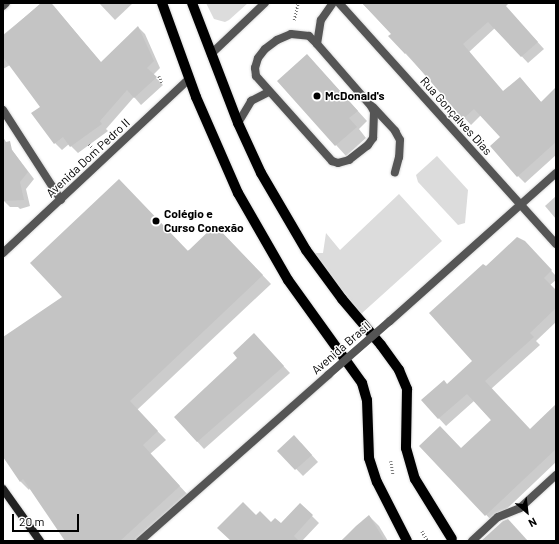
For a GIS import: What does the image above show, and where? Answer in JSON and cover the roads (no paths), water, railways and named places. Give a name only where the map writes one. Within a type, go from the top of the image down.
[{"type":"main road","points":[[162,3],[189,79],[238,193],[288,280],[362,383],[367,400],[369,458],[377,482],[408,541]]},
{"type":"main road","points":[[192,3],[210,54],[238,123],[261,173],[306,250],[342,299],[381,345],[399,370],[406,389],[406,448],[415,479],[452,540]]},
{"type":"main road","points":[[3,489],[40,541]]},
{"type":"street","points":[[3,6],[6,3]]},
{"type":"street","points":[[210,54],[265,3]]},
{"type":"street","points":[[317,44],[321,20],[333,3]]},
{"type":"street","name":"Rua Gonçalves Dias","points":[[338,3],[556,244]]},
{"type":"street","points":[[372,106],[374,112],[374,127],[370,141],[349,160],[338,162],[332,161],[256,76],[255,72],[258,58],[265,49],[277,40],[291,34],[308,36],[317,44],[395,131],[400,140],[399,157],[395,172]]},
{"type":"street","name":"Avenida Dom Pedro II","points":[[3,253],[189,79]]},
{"type":"street","points":[[238,123],[251,101],[269,92]]},
{"type":"street","points":[[3,110],[61,200]]},
{"type":"street","name":"Avenida Brasil","points":[[140,541],[521,206],[556,173]]},
{"type":"street","points":[[472,541],[498,517],[520,508],[556,475]]},
{"type":"place","name":"McDonald's","points":[[317,96]]},
{"type":"place","name":"Colégio e Curso Conexão","points":[[156,221]]}]
